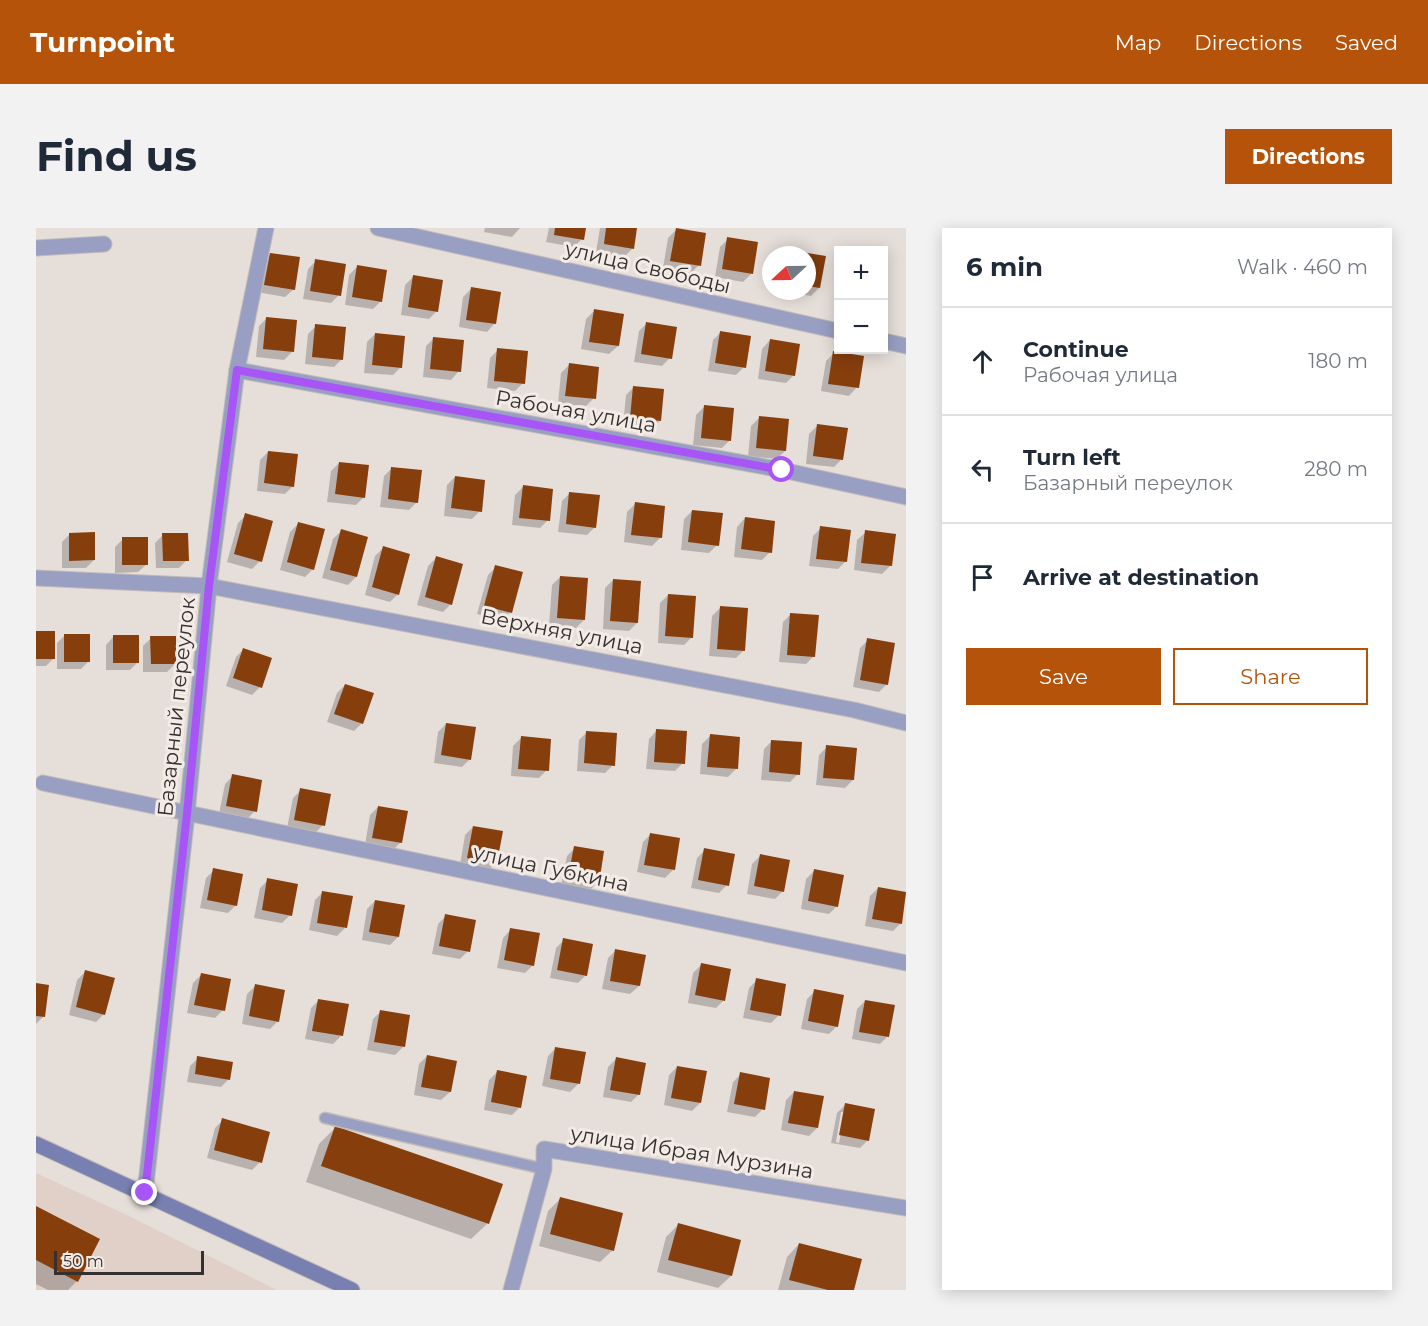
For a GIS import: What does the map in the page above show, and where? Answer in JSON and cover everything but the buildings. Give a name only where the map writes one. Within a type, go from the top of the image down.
[{"type":"main road","points":[[36,1144],[352,1290]]},
{"type":"street","name":"Базарный переулок","points":[[145,1193],[187,814],[209,586],[237,370],[266,228]]},
{"type":"street","name":"улица Свободы","points":[[378,228],[834,330]]},
{"type":"street","points":[[36,248],[104,244]]},
{"type":"street","points":[[888,342],[906,346]]},
{"type":"street","name":"Рабочая улица","points":[[237,370],[782,470],[906,497]]},
{"type":"street","name":"Верхняя улица","points":[[36,578],[209,586],[509,642],[854,710],[906,723]]},
{"type":"street","name":"улица Губкина","points":[[43,783],[906,963]]},
{"type":"street","name":"улица Ибрая Мурзина","points":[[511,1290],[544,1169],[544,1149],[906,1208]]},
{"type":"lane","points":[[325,1118],[544,1169]]},
{"type":"shaded area","points":[[36,1173],[127,1215],[277,1290],[36,1290]]},
{"type":"route","points":[[145,1193],[187,814],[209,586],[237,370],[782,470]]}]
